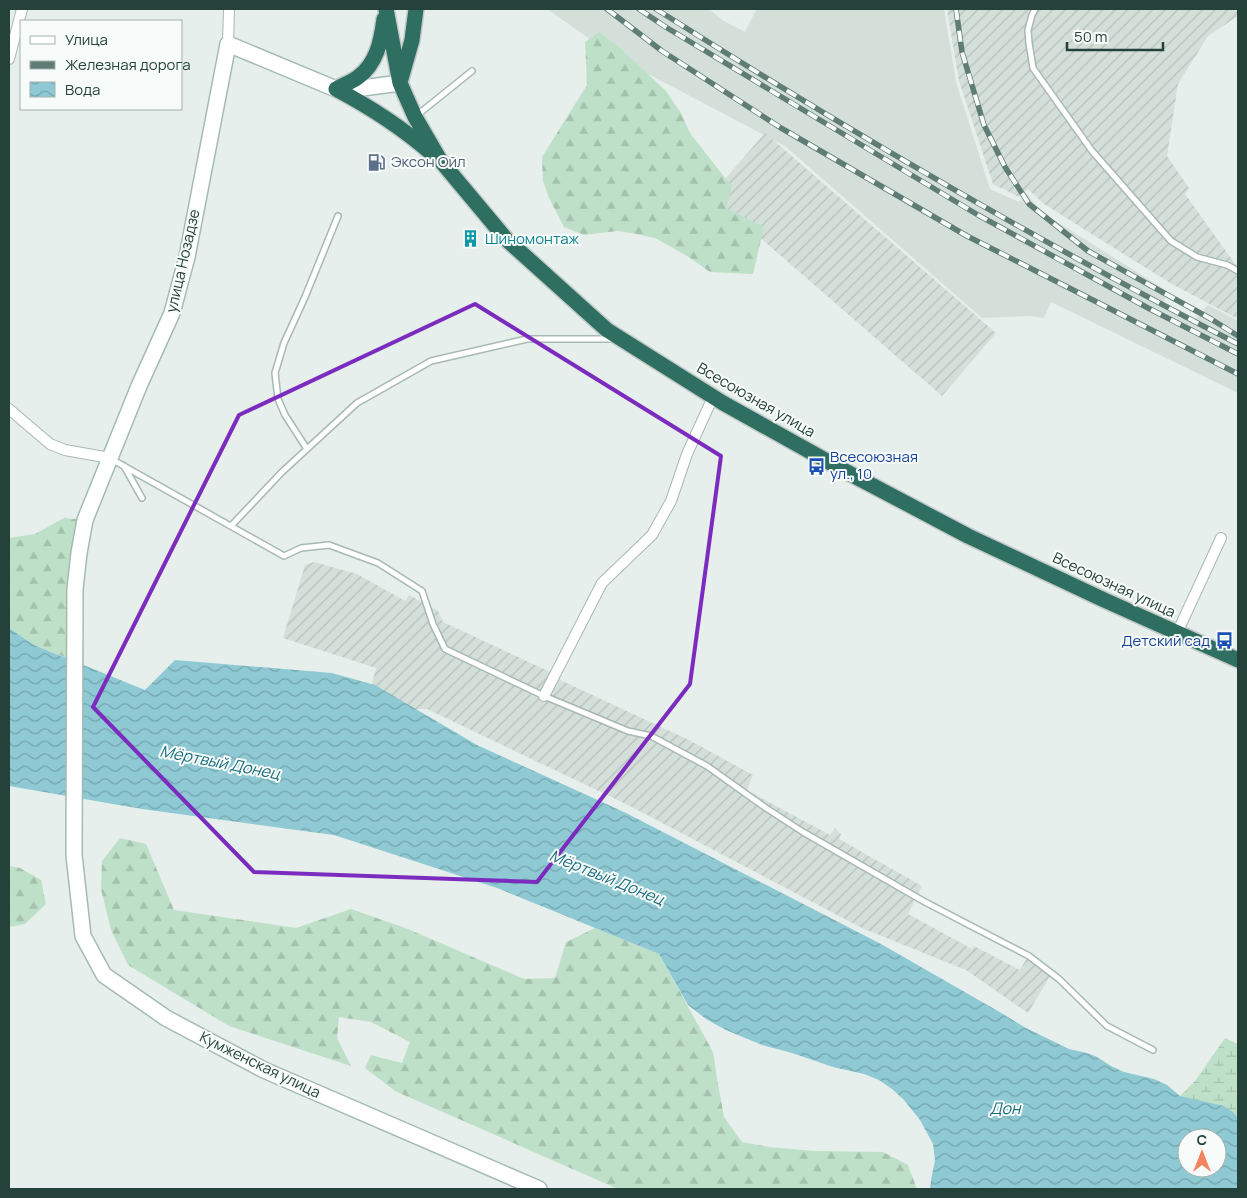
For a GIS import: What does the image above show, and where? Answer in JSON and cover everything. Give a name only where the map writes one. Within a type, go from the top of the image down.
[{"type":"highway","points":[[336,89],[357,78],[368,69],[375,57],[386,9]]},
{"type":"highway","name":"Всесоюзная улица","points":[[386,9],[400,83],[415,117],[440,160],[506,239],[607,330],[713,397],[843,470],[968,536],[1238,660]]},
{"type":"highway","points":[[400,83],[412,40],[416,9]]},
{"type":"highway","points":[[336,89],[408,133],[440,160]]},
{"type":"street","points":[[9,59],[22,9]]},
{"type":"street","name":"улица Нозадзе","points":[[75,589],[85,520],[139,386],[172,313],[187,257],[228,44],[229,9]]},
{"type":"street","points":[[228,44],[336,89],[400,83]]},
{"type":"street","points":[[544,696],[602,583],[652,535],[671,501],[687,454],[713,397]]},
{"type":"street","points":[[9,410],[50,444],[65,450],[110,458]]},
{"type":"street","points":[[1177,633],[1221,538]]},
{"type":"street","name":"Кумженская улица","points":[[75,589],[74,855],[83,936],[104,974],[166,1018],[264,1070],[539,1189]]},
{"type":"lane","points":[[1035,9],[1028,30],[1033,68],[1092,151],[1171,241],[1197,257],[1227,265],[1238,271]]},
{"type":"lane","points":[[415,117],[472,71]]},
{"type":"lane","points":[[307,449],[285,415],[278,399],[276,373],[284,343],[338,216]]},
{"type":"lane","points":[[231,526],[282,472],[357,403],[431,361],[527,339],[622,339]]},
{"type":"lane","points":[[110,458],[284,556],[301,548],[329,545],[378,563],[422,591],[433,624],[445,649],[544,696],[628,731],[651,736],[707,766],[766,808],[812,837],[924,902],[1029,956],[1059,979],[1107,1026],[1153,1050]]},
{"type":"lane","points":[[124,466],[142,498]]},
{"type":"highlighted area","points":[[475,304],[721,456],[690,684],[537,882],[254,872],[93,707],[239,415]]},
{"type":"shaded area","points":[[547,9],[709,9],[724,21],[745,32],[756,10],[944,9],[956,82],[990,189],[1019,202],[1026,193],[1043,213],[1167,291],[1164,302],[1195,319],[1208,305],[1238,321],[1238,393],[1051,302],[1044,318],[1031,316],[982,318],[785,146],[614,56]]},
{"type":"shaded area","points":[[947,9],[1238,9],[1238,16],[1208,36],[1178,84],[1167,156],[1189,188],[1185,194],[1238,268],[1238,319],[1170,283],[1044,204],[1028,189],[1019,197],[993,184],[959,81]]},
{"type":"shaded area","points":[[765,133],[996,333],[942,396],[711,195]]},
{"type":"shaded area","points":[[314,562],[357,574],[405,601],[409,595],[438,611],[443,622],[550,672],[558,679],[689,740],[753,775],[747,790],[830,835],[835,828],[841,834],[839,839],[922,886],[908,914],[972,949],[974,946],[1020,970],[1027,958],[1052,973],[1028,1013],[966,970],[862,928],[628,805],[427,709],[386,709],[368,700],[376,668],[283,638],[305,565]]},
{"type":"green space","points":[[599,32],[618,46],[666,91],[681,113],[690,133],[732,187],[726,208],[764,227],[753,274],[710,272],[687,256],[655,238],[617,231],[584,235],[564,227],[549,198],[543,181],[542,157],[587,85],[585,42]]},
{"type":"green space","points":[[64,518],[85,520],[75,661],[34,645],[9,628],[9,538],[35,534]]},
{"type":"green space","points":[[120,838],[146,844],[174,910],[296,928],[351,909],[408,929],[524,979],[555,978],[566,942],[595,928],[659,954],[713,1052],[724,1117],[742,1142],[769,1147],[814,1151],[883,1152],[908,1165],[917,1189],[618,1189],[395,1091],[365,1068],[371,1055],[402,1063],[410,1042],[371,1022],[339,1017],[337,1038],[351,1066],[229,1026],[128,965],[111,930],[101,889],[102,861]]},
{"type":"green space","points":[[9,866],[20,868],[41,880],[46,904],[25,924],[9,927]]},
{"type":"green space","points":[[1225,1038],[1238,1044],[1238,1118],[1233,1112],[1180,1096],[1195,1081]]},
{"type":"water","points":[[9,628],[34,645],[145,690],[175,660],[332,673],[375,685],[477,745],[626,813],[881,944],[1026,1028],[1069,1049],[1097,1057],[1124,1072],[1154,1079],[1167,1085],[1180,1096],[1224,1106],[1238,1118],[1238,1189],[930,1189],[935,1160],[933,1144],[920,1120],[904,1100],[892,1089],[879,1080],[864,1074],[833,1067],[762,1045],[726,1030],[706,1019],[688,1005],[659,954],[497,888],[334,835],[142,809],[9,786]]},
{"type":"railway","points":[[607,9],[662,51],[781,128],[967,236],[1238,374]]},
{"type":"railway","points":[[639,9],[664,26],[978,215],[1148,308],[1238,354]]},
{"type":"railway","points":[[656,9],[799,98],[943,183],[1090,266],[1238,344]]},
{"type":"railway","points":[[956,9],[962,52],[984,125],[1005,167],[1029,204],[1088,251],[1238,336]]},
{"type":"place","name":"Эксон Ойл","points":[[377,162]]},
{"type":"place","name":"Шиномонтаж","points":[[471,239]]},
{"type":"place","name":"Всесоюзная ул., 10","points":[[816,466]]},
{"type":"place","name":"Детский сад","points":[[1224,641]]},
{"type":"water label","name":"Мёртвый Донец","points":[[220,762]]},
{"type":"water label","name":"Мёртвый Донец","points":[[607,877]]},
{"type":"water label","name":"Дон","points":[[1005,1108]]}]
